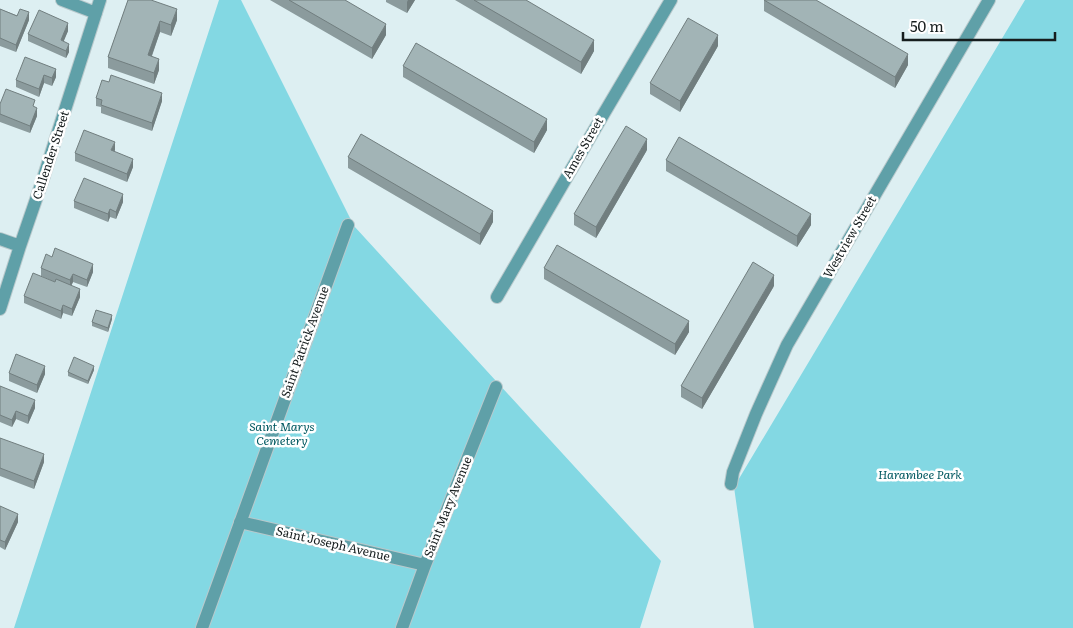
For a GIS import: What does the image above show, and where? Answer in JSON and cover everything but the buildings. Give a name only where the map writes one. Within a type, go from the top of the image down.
[{"type":"street","points":[[62,0],[96,13]]},
{"type":"street","name":"Callender Street","points":[[0,309],[100,0]]},
{"type":"street","name":"Ames Street","points":[[498,297],[671,0]]},
{"type":"street","name":"Westview Street","points":[[731,484],[733,472],[756,414],[788,345],[989,0]]},
{"type":"street","name":"Saint Patrick Avenue","points":[[202,628],[348,225]]},
{"type":"street","points":[[0,239],[20,246]]},
{"type":"street","name":"Saint Mary Avenue","points":[[402,628],[425,565],[496,388]]},
{"type":"street","name":"Saint Joseph Avenue","points":[[240,522],[425,565]]},
{"type":"green space","name":"Saint Marys Cemetery","points":[[219,0],[241,0],[354,226],[661,561],[640,628],[14,628]]},
{"type":"green space","name":"Harambee Park","points":[[1025,0],[1073,0],[1073,628],[754,628],[734,487]]}]
